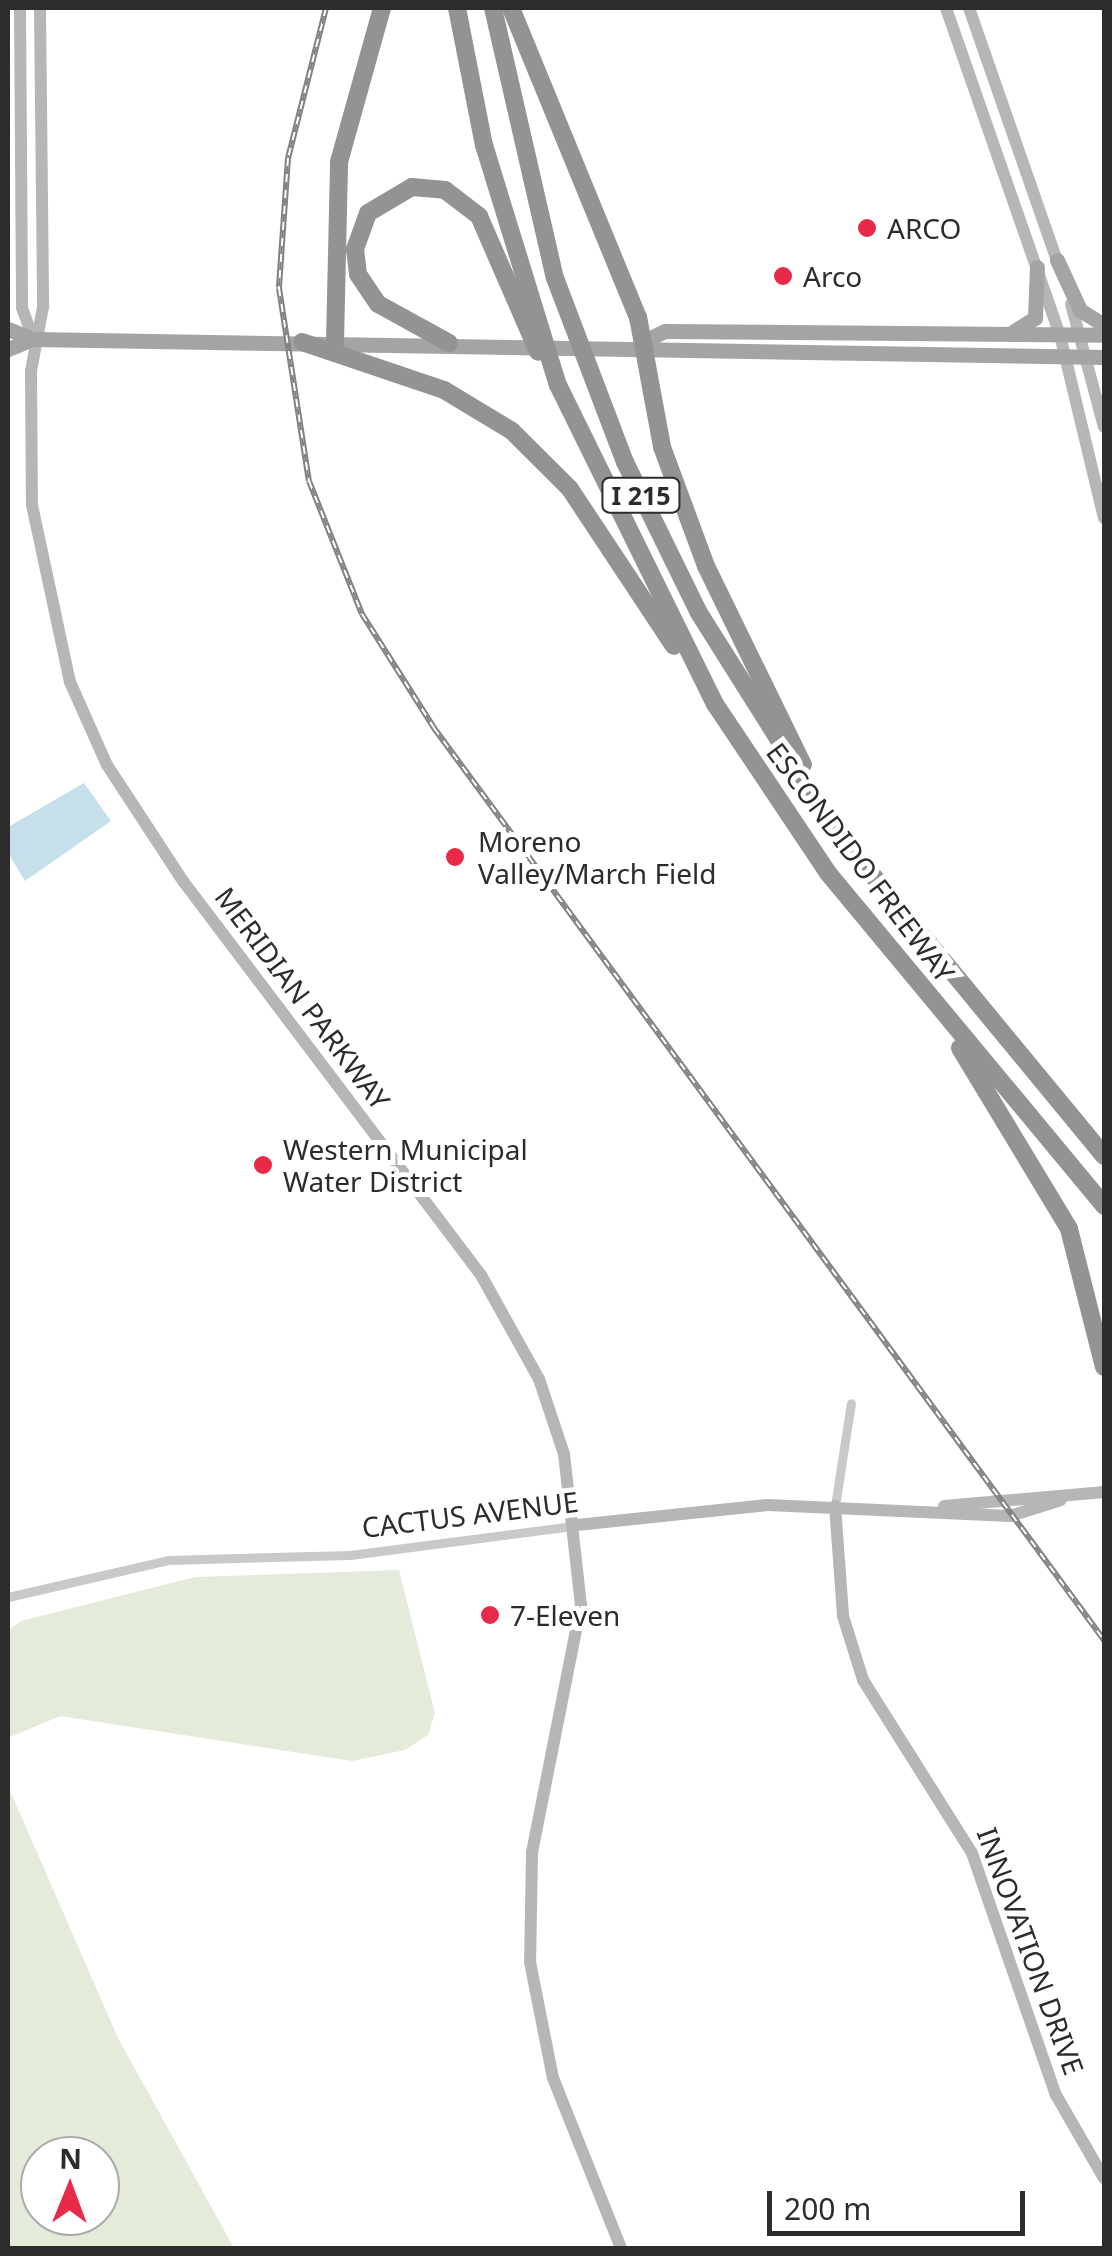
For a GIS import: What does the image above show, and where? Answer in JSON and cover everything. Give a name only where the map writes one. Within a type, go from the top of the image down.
[{"type":"highway","points":[[342,342],[339,162],[382,8]]},
{"type":"highway","name":"ESCONDIDO FREEWAY","points":[[458,8],[484,144],[558,385],[715,704],[828,873],[955,1033],[1104,1206]]},
{"type":"highway","name":"ESCONDIDO FREEWAY","points":[[492,8],[555,278],[625,462],[699,614],[786,760],[912,927],[1104,1156]]},
{"type":"highway","points":[[512,8],[638,316],[640,344],[662,447],[753,670],[801,762],[912,927]]},
{"type":"highway","points":[[449,343],[378,304],[358,274],[357,238],[368,213],[412,187],[445,190],[479,216],[558,385]]},
{"type":"highway","points":[[302,342],[444,390],[540,456],[715,704]]},
{"type":"highway","points":[[955,1033],[1069,1228],[1104,1367]]},
{"type":"highway","points":[[1046,1085],[1104,1143]]},
{"type":"main road","points":[[20,8],[22,308],[33,338]]},
{"type":"main road","points":[[8,349],[33,338],[43,307],[40,8]]},
{"type":"main road","points":[[946,8],[1060,334],[1104,518]]},
{"type":"main road","points":[[970,8],[1081,335],[1104,427]]},
{"type":"main road","points":[[1056,260],[1080,310],[1104,324]]},
{"type":"main road","points":[[1007,334],[1036,318],[1037,267]]},
{"type":"main road","points":[[8,329],[33,338],[600,343],[640,344],[666,354],[1104,357]]},
{"type":"main road","points":[[640,344],[665,331],[1104,335]]},
{"type":"main road","name":"MERIDIAN PARKWAY","points":[[33,338],[36,540],[86,723],[182,880],[503,1310],[550,1405],[577,1526],[578,1647],[532,1852],[530,1962],[553,2078],[621,2248]]},
{"type":"main road","name":"CACTUS AVENUE","points":[[942,1506],[969,1498],[1061,1500],[1104,1492]]},
{"type":"main road","name":"CACTUS AVENUE","points":[[577,1526],[835,1506],[942,1506],[976,1516],[1043,1512],[1061,1500]]},
{"type":"main road","name":"INNOVATION DRIVE","points":[[835,1506],[843,1616],[863,1680],[972,1853],[1056,2095],[1104,2178]]},
{"type":"street","name":"INNOVATION DRIVE","points":[[835,1506],[852,1404]]},
{"type":"street","name":"CACTUS AVENUE","points":[[8,1598],[168,1560],[350,1555],[577,1526]]},
{"type":"green space","points":[[399,1570],[435,1713],[428,1735],[405,1750],[352,1761],[60,1716],[8,1738],[8,1630],[21,1621],[195,1577]]},
{"type":"green space","points":[[8,1786],[118,2038],[234,2248],[8,2248]]},
{"type":"water","points":[[84,783],[111,821],[25,881],[8,853],[8,827]]},
{"type":"railway","points":[[326,8],[288,158],[279,288],[309,481],[362,614],[434,728],[1104,1640]]},
{"type":"place","name":"ARCO","points":[[867,228]]},
{"type":"place","name":"Arco","points":[[783,276]]},
{"type":"place","name":"Moreno Valley/March Field","points":[[455,857]]},
{"type":"place","name":"Western Municipal Water District","points":[[263,1165]]},
{"type":"place","name":"7-Eleven","points":[[490,1615]]}]
